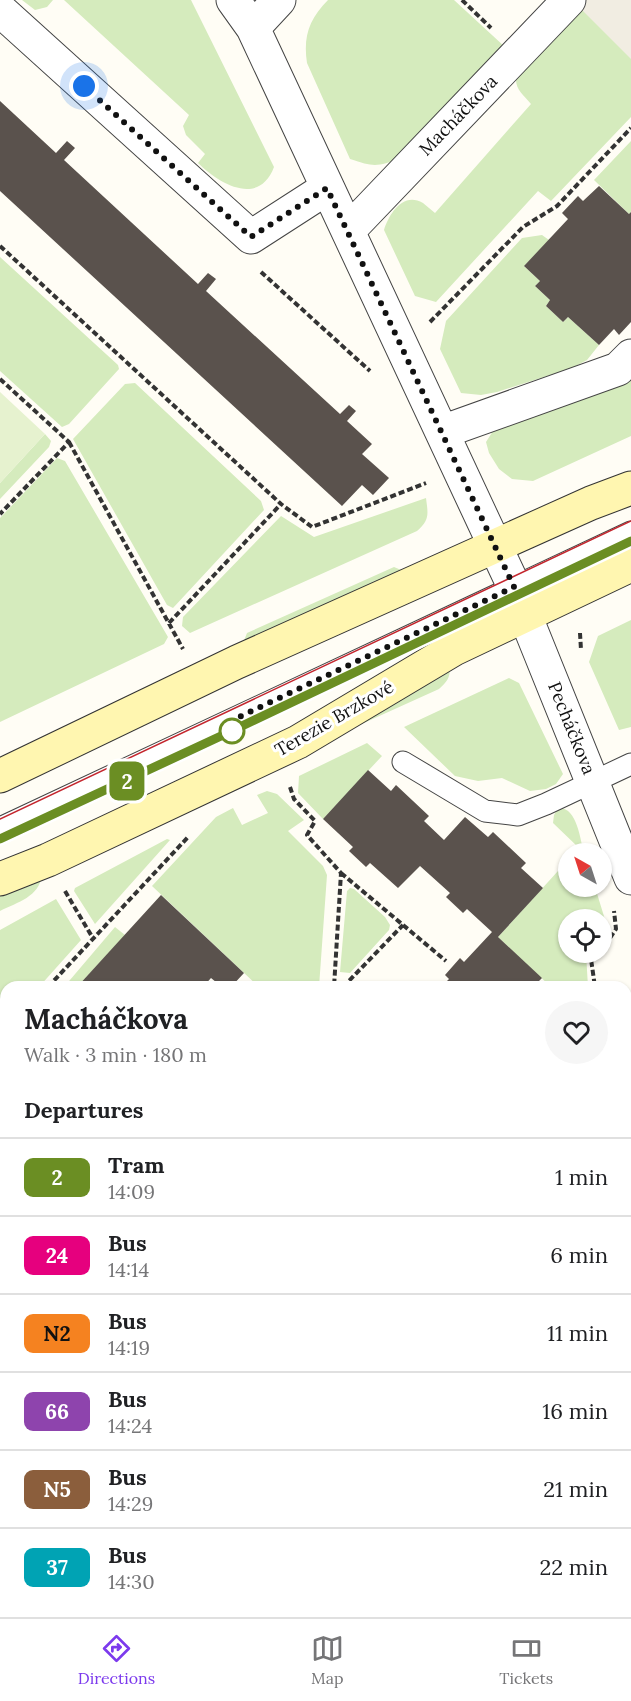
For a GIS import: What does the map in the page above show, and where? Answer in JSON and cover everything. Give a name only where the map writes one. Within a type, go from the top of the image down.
[{"type":"street","points":[[234,0],[253,28],[516,593]]},
{"type":"street","points":[[253,28],[279,0]]},
{"type":"street","name":"Macháčkova","points":[[348,231],[569,0]]},
{"type":"street","points":[[0,10],[251,237],[327,188]]},
{"type":"street","points":[[442,432],[618,369],[631,356]]},
{"type":"street","points":[[0,776],[237,662],[495,545],[631,488]]},
{"type":"street","name":"Terezie Brzkové","points":[[0,879],[48,861],[298,742],[454,649],[516,593],[631,565]]},
{"type":"street","name":"Pecháčkova","points":[[516,593],[631,878]]},
{"type":"lane","name":"Terezie Brzkové","points":[[0,828],[516,593],[631,532]]},
{"type":"lane","points":[[403,762],[485,811],[518,815],[631,764]]},
{"type":"path","points":[[423,329],[522,227],[556,206],[631,128]]},
{"type":"path","points":[[0,246],[282,504],[312,527],[432,481]]},
{"type":"path","points":[[0,379],[69,442],[186,653]]},
{"type":"path","points":[[0,514],[69,442]]},
{"type":"path","points":[[169,623],[282,504]]},
{"type":"path","points":[[288,782],[294,799],[315,821],[307,835],[341,873],[446,961]]},
{"type":"path","points":[[54,981],[191,834]]},
{"type":"path","points":[[334,981],[341,873]]},
{"type":"path","points":[[349,981],[403,925]]},
{"type":"path","points":[[592,963],[594,981]]},
{"type":"green space","points":[[22,0],[53,0],[47,7],[35,10]]},
{"type":"green space","points":[[64,0],[191,0],[274,167],[267,179],[259,186],[249,189],[238,188],[207,171],[198,163],[205,154],[186,135],[183,126],[189,115]]},
{"type":"green space","points":[[328,0],[454,0],[505,47],[401,158],[376,165],[365,163],[350,159],[307,63],[306,45],[309,29],[316,14]]},
{"type":"green space","points":[[584,0],[631,6],[631,117],[551,201],[538,191],[436,302],[415,296],[384,230],[389,217],[398,206],[409,200],[423,203],[435,213],[531,104],[517,86],[517,73]]},
{"type":"green space","points":[[631,141],[631,212],[629,214],[594,180]]},
{"type":"green space","points":[[542,235],[549,240],[524,266],[540,281],[535,286],[550,300],[546,306],[563,322],[568,317],[599,345],[587,360],[572,368],[497,392],[481,395],[461,393],[440,349],[446,321],[522,238]]},
{"type":"green space","points":[[0,257],[118,365],[119,369],[69,424],[62,427],[0,371]]},
{"type":"green space","points":[[631,376],[631,436],[533,481],[512,479],[499,469],[489,453],[486,442],[493,431]]},
{"type":"green space","points":[[135,383],[261,501],[264,510],[173,608],[167,605],[73,439],[125,384]]},
{"type":"green space","points":[[0,392],[45,434],[0,483]]},
{"type":"green space","points":[[45,434],[51,441],[49,447],[0,499],[0,483]]},
{"type":"green space","points":[[57,458],[65,461],[168,637],[164,644],[0,722],[0,518]]},
{"type":"green space","points":[[426,498],[427,516],[417,531],[190,633],[182,626],[183,617],[281,516],[314,537]]},
{"type":"green space","points":[[394,567],[406,572],[243,643],[247,633]]},
{"type":"green space","points":[[631,620],[631,727],[619,730],[589,662],[598,636]]},
{"type":"green space","points":[[449,663],[448,678],[439,689],[344,732]]},
{"type":"green space","points":[[509,678],[519,683],[563,774],[556,784],[546,789],[530,791],[502,778],[478,781],[455,776],[404,727]]},
{"type":"green space","points":[[367,743],[382,756],[323,819],[298,793],[299,776]]},
{"type":"green space","points":[[267,791],[277,794],[304,820],[288,831],[323,866],[327,875],[319,981],[253,981],[152,886],[216,817],[233,808],[242,825],[268,813],[257,795]]},
{"type":"green space","points":[[558,808],[570,812],[577,824],[582,843],[574,843],[553,823]]},
{"type":"green space","points":[[167,839],[170,840],[95,924],[74,891],[75,888]]},
{"type":"green space","points":[[558,871],[558,897],[598,897],[602,909],[558,909],[558,963],[587,963],[588,981],[545,981],[498,937]]},
{"type":"green space","points":[[42,875],[37,889],[32,894],[0,911],[0,890]]},
{"type":"green space","points":[[350,888],[385,917],[390,925],[389,930],[350,973],[340,972],[347,891]]},
{"type":"green space","points":[[56,899],[81,940],[44,981],[0,981],[0,930]]},
{"type":"green space","points":[[115,927],[125,935],[83,981],[69,981]]},
{"type":"shaded area","points":[[572,0],[631,0],[631,59]]},
{"type":"building","points":[[0,101],[56,153],[67,141],[75,148],[64,160],[198,284],[208,273],[216,279],[206,291],[340,414],[349,405],[356,411],[347,421],[372,444],[362,454],[389,478],[373,495],[362,485],[342,506],[0,191]]},
{"type":"building","points":[[599,186],[629,214],[631,212],[631,322],[619,335],[614,329],[599,345],[568,317],[563,322],[546,306],[550,300],[535,286],[540,281],[524,266],[568,219],[562,213],[578,196],[583,201]]},
{"type":"building","points":[[368,770],[391,791],[396,785],[429,816],[424,821],[444,840],[465,817],[488,837],[493,832],[526,863],[521,868],[543,888],[498,937],[542,978],[539,981],[447,981],[449,979],[445,975],[460,958],[464,962],[492,932],[467,909],[463,913],[446,897],[450,893],[420,866],[398,888],[370,863],[366,867],[349,851],[353,847],[323,819]]},
{"type":"building","points":[[161,895],[244,973],[237,981],[215,981],[211,978],[208,981],[82,981]]},
{"type":"tram line","points":[[0,819],[631,521]]},
{"type":"tram line","points":[[0,839],[221,737],[631,541]]},
{"type":"tram line","name":"2","points":[[0,839],[631,541]]},
{"type":"route","points":[[84,86],[251,237],[327,188],[514,587],[237,718],[232,731]]}]
